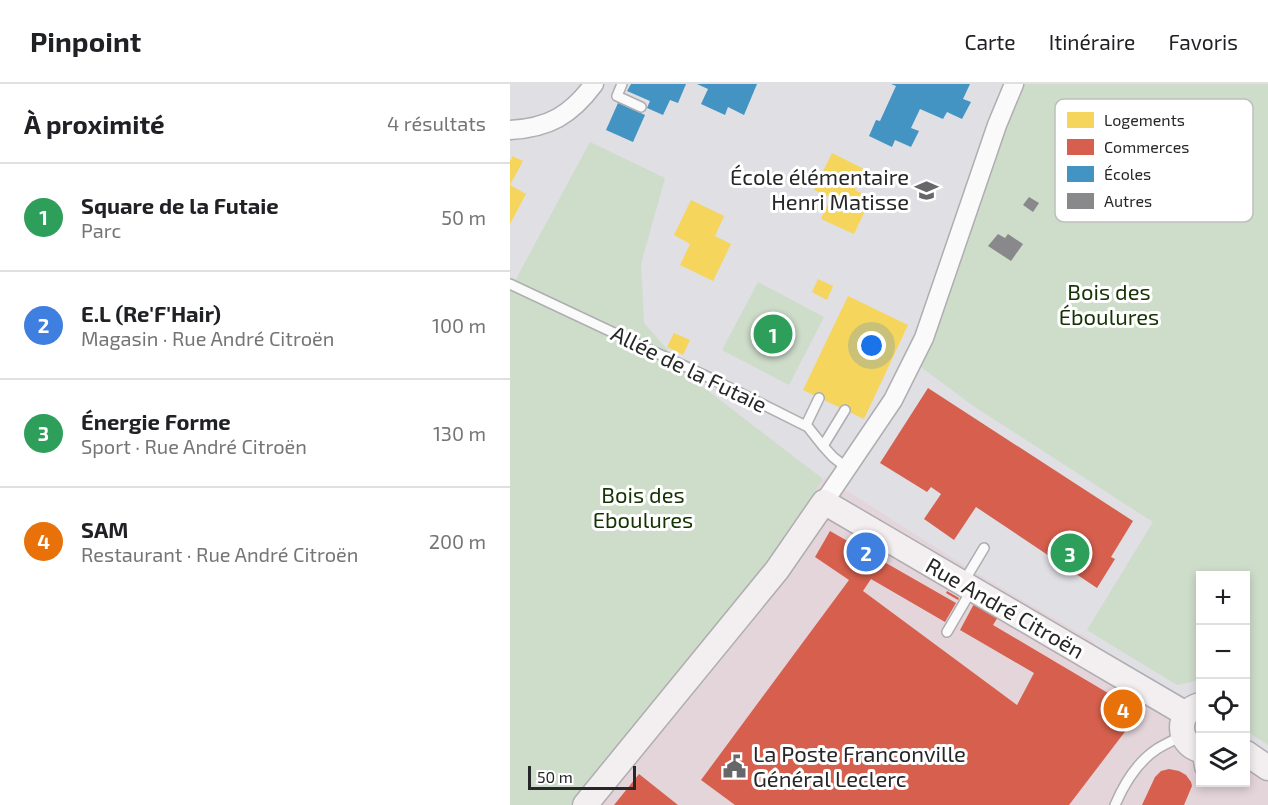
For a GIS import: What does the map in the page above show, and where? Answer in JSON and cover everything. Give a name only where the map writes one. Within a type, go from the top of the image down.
[{"type":"main road","name":"Rue André Citroën","points":[[824,502],[968,586],[1194,737]]},
{"type":"main road","points":[[585,805],[777,570],[824,502]]},
{"type":"main road","points":[[1250,756],[1268,768]]},
{"type":"street","points":[[510,130],[538,127],[568,112],[578,104],[594,84]]},
{"type":"street","points":[[824,502],[893,400],[924,338],[997,124],[1014,84]]},
{"type":"lane","points":[[622,84],[617,96],[641,107]]},
{"type":"lane","name":"Allée de la Futaie","points":[[510,284],[806,425],[833,457],[847,468]]},
{"type":"lane","points":[[806,425],[819,398]]},
{"type":"lane","points":[[823,446],[845,410]]},
{"type":"lane","points":[[947,632],[984,548]]},
{"type":"lane","points":[[1115,805],[1123,787],[1144,759],[1156,749],[1194,737]]},
{"type":"shaded area","points":[[825,477],[971,570],[1091,640],[1129,686],[1196,726],[1196,787],[1250,787],[1250,756],[1268,767],[1268,805],[574,805],[767,564]]},
{"type":"green space","name":"Bois des Éboulures","points":[[1019,84],[1268,84],[1268,745],[1250,731],[1250,571],[1196,571],[1196,681],[1177,685],[1087,630],[1153,522],[972,405],[921,367],[975,204]]},
{"type":"green space","name":"Bois des Eboulures","points":[[590,142],[665,178],[641,264],[644,323],[694,380],[823,479],[767,564],[574,805],[510,805],[510,290]]},
{"type":"green space","points":[[758,282],[824,317],[789,385],[722,350]]},
{"type":"building: Logements","points":[[832,153],[864,169],[855,190],[871,198],[854,234],[821,219],[831,198],[814,190]]},
{"type":"building: Logements","points":[[512,156],[523,161],[510,185],[510,159],[512,160]]},
{"type":"building: Logements","points":[[510,185],[526,194],[510,224]]},
{"type":"building: Logements","points":[[691,200],[724,216],[715,236],[731,244],[713,281],[680,265],[690,244],[674,235]]},
{"type":"building: Logements","points":[[818,279],[833,286],[827,300],[812,292]]},
{"type":"building: Logements","points":[[848,296],[908,325],[864,419],[803,390]]},
{"type":"building: Logements","points":[[674,333],[690,340],[683,355],[667,347]]},
{"type":"building: Commerces","points":[[928,388],[1133,521],[1111,557],[1115,559],[1097,588],[976,507],[954,540],[924,519],[941,494],[931,487],[927,492],[880,463]]},
{"type":"building: Commerces","points":[[830,531],[956,603],[945,622],[871,579],[863,591],[1017,705],[1034,673],[960,630],[975,602],[998,617],[993,625],[1140,712],[1069,805],[735,805],[701,780],[849,580],[815,557]]},
{"type":"building: Commerces","points":[[947,591],[959,598],[958,600],[946,593]]},
{"type":"building: Commerces","points":[[1169,769],[1186,775],[1191,782],[1192,786],[1184,805],[1142,805],[1155,777],[1161,771]]},
{"type":"building: Commerces","points":[[639,774],[678,805],[614,805]]},
{"type":"building: Écoles","points":[[631,84],[686,84],[678,103],[670,100],[663,115],[647,108],[650,101],[627,91]]},
{"type":"building: Écoles","points":[[697,84],[757,84],[744,115],[728,107],[725,115],[701,104],[708,89]]},
{"type":"building: Écoles","points":[[891,84],[970,84],[963,99],[971,102],[962,119],[947,112],[943,119],[920,109],[911,128],[919,131],[911,147],[895,140],[892,147],[869,136],[876,120],[880,121],[896,86]]},
{"type":"building: Écoles","points":[[618,103],[645,115],[633,142],[606,130]]},
{"type":"building: Autres","points":[[1029,197],[1039,203],[1033,212],[1023,205]]},
{"type":"building: Autres","points":[[998,234],[1005,238],[1008,234],[1023,244],[1011,261],[988,246]]},
{"type":"place","name":"École élémentaire Henri Matisse","points":[[927,190]]},
{"type":"place","name":"Square de la Futaie","points":[[773,334]]},
{"type":"place","name":"E.L (Re'F'Hair)","points":[[866,552]]},
{"type":"place","name":"Énergie Forme","points":[[1070,553]]},
{"type":"place","name":"SAM","points":[[1123,709]]},
{"type":"place","name":"La Poste Franconville Général Leclerc","points":[[735,767]]}]
